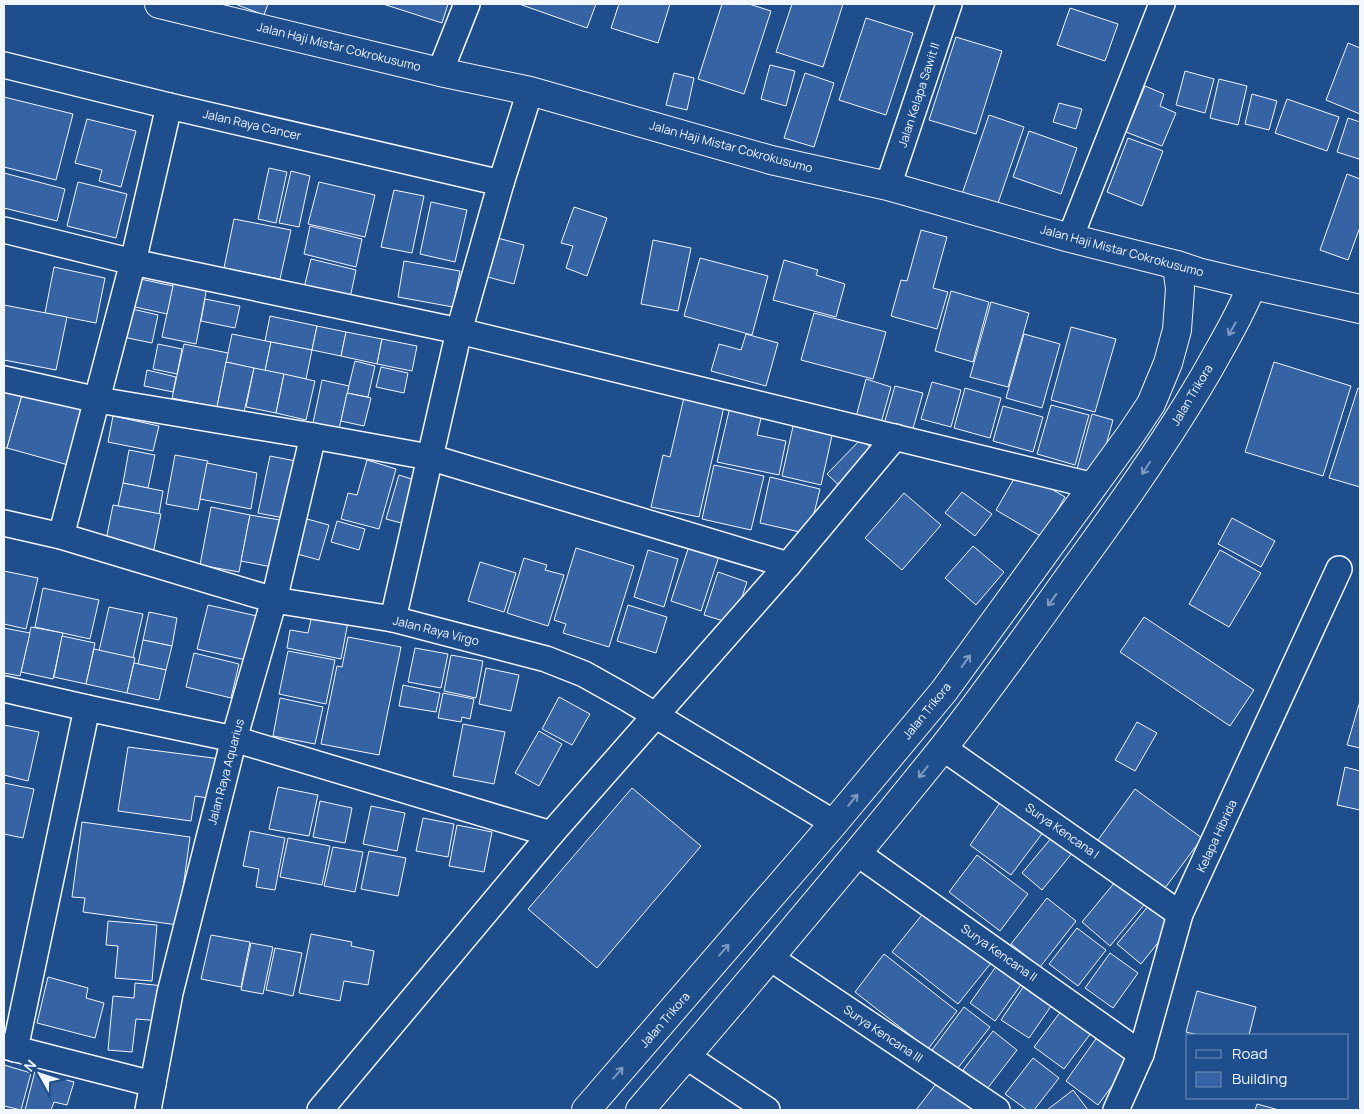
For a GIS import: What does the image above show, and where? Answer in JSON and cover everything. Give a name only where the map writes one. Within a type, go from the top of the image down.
[{"type":"main road","name":"Jalan Haji Mistar Cokrokusumo","points":[[159,4],[440,72],[530,91],[771,160],[888,186],[1070,238],[1177,264],[1198,272],[1360,309]]},
{"type":"main road","name":"Jalan Trikora","points":[[586,1110],[834,823],[944,691],[1094,486],[1150,404],[1168,363],[1177,330],[1180,289],[1177,264]]},
{"type":"main road","name":"Jalan Trikora","points":[[640,1110],[943,748],[1125,501],[1231,332],[1252,285]]},
{"type":"street","points":[[440,72],[467,4]]},
{"type":"street","name":"Jalan Kelapa Sawit II","points":[[888,186],[949,4]]},
{"type":"street","points":[[1070,238],[1162,4]]},
{"type":"street","name":"Jalan Raya Cancer","points":[[4,65],[168,106],[501,183]]},
{"type":"street","points":[[392,620],[459,331],[501,183],[530,91]]},
{"type":"street","points":[[61,536],[133,262],[168,106]]},
{"type":"street","points":[[4,230],[133,262],[459,331],[1094,486]]},
{"type":"street","points":[[4,379],[98,400],[429,457],[788,565]]},
{"type":"street","name":"Jalan Raya Aquarius","points":[[148,1110],[170,993],[234,739],[274,600],[313,436]]},
{"type":"street","points":[[320,1110],[551,834],[788,565],[895,436]]},
{"type":"street","name":"Jalan Raya Virgo","points":[[4,523],[61,536],[274,600],[392,620],[546,659],[584,674],[834,823]]},
{"type":"street","name":"Kelapa Hibrida","points":[[1116,1110],[1141,1054],[1180,914],[1339,569]]},
{"type":"street","points":[[4,689],[234,739],[551,834]]},
{"type":"street","points":[[87,708],[9,1048],[153,1084]]},
{"type":"street","name":"Surya Kencana I","points":[[943,748],[1180,914]]},
{"type":"street","name":"Surya Kencana II","points":[[857,852],[1141,1054]]},
{"type":"street","name":"Surya Kencana III","points":[[769,957],[998,1110]]},
{"type":"street","points":[[686,1056],[767,1110]]},
{"type":"building","points":[[235,4],[268,4],[264,15]]},
{"type":"building","points":[[383,4],[448,4],[442,23]]},
{"type":"building","points":[[519,4],[596,4],[587,28]]},
{"type":"building","points":[[619,4],[670,4],[658,43],[611,28]]},
{"type":"building","points":[[722,4],[749,4],[771,11],[744,94],[698,79]]},
{"type":"building","points":[[792,4],[843,4],[823,67],[776,52]]},
{"type":"building","points":[[1070,8],[1118,24],[1105,61],[1057,45]]},
{"type":"building","points":[[866,18],[913,33],[886,115],[839,100]]},
{"type":"building","points":[[956,37],[1002,51],[976,134],[929,120]]},
{"type":"building","points":[[1348,43],[1360,48],[1360,114],[1326,100]]},
{"type":"building","points":[[770,65],[795,71],[786,106],[761,99]]},
{"type":"building","points":[[1185,71],[1214,79],[1205,113],[1176,105]]},
{"type":"building","points":[[674,73],[694,78],[687,110],[666,105]]},
{"type":"building","points":[[805,73],[834,83],[814,147],[784,138]]},
{"type":"building","points":[[1219,79],[1247,86],[1238,125],[1210,118]]},
{"type":"building","points":[[1145,86],[1164,94],[1160,106],[1176,113],[1162,146],[1126,132]]},
{"type":"building","points":[[1252,94],[1277,101],[1269,130],[1245,124]]},
{"type":"building","points":[[4,97],[73,114],[56,180],[4,167]]},
{"type":"building","points":[[1287,99],[1339,117],[1327,151],[1275,133]]},
{"type":"building","points":[[1059,103],[1082,109],[1076,129],[1053,122]]},
{"type":"building","points":[[989,115],[1024,127],[997,206],[962,194]]},
{"type":"building","points":[[1348,118],[1360,122],[1359,159],[1337,152]]},
{"type":"building","points":[[87,119],[136,131],[121,187],[99,181],[102,170],[75,163]]},
{"type":"building","points":[[1029,131],[1077,148],[1061,194],[1013,177]]},
{"type":"building","points":[[1128,138],[1163,151],[1142,206],[1107,192]]},
{"type":"building","points":[[269,168],[287,172],[276,223],[258,219]]},
{"type":"building","points":[[291,171],[310,176],[299,227],[279,223]]},
{"type":"building","points":[[4,173],[65,189],[57,221],[4,208]]},
{"type":"building","points":[[1347,174],[1360,179],[1360,227],[1348,260],[1320,250]]},
{"type":"building","points":[[78,182],[127,194],[116,238],[67,226]]},
{"type":"building","points":[[319,182],[375,195],[365,237],[308,224]]},
{"type":"building","points":[[394,190],[424,196],[412,253],[381,247]]},
{"type":"building","points":[[431,202],[467,210],[455,262],[420,254]]},
{"type":"building","points":[[574,207],[607,218],[587,276],[566,268],[573,246],[561,243]]},
{"type":"building","points":[[234,219],[291,230],[280,279],[224,268]]},
{"type":"building","points":[[310,226],[362,239],[356,267],[304,254]]},
{"type":"building","points":[[921,230],[947,237],[933,288],[948,292],[937,329],[891,316],[901,280],[907,281]]},
{"type":"building","points":[[490,236],[524,245],[514,284],[480,275]]},
{"type":"building","points":[[653,240],[691,248],[678,311],[641,304]]},
{"type":"building","points":[[700,258],[768,276],[752,335],[684,316]]},
{"type":"building","points":[[311,259],[356,270],[350,298],[304,288]]},
{"type":"building","points":[[784,260],[818,270],[816,275],[845,284],[836,317],[773,300]]},
{"type":"building","points":[[404,261],[460,271],[453,307],[398,297]]},
{"type":"building","points":[[54,267],[105,278],[96,323],[45,313]]},
{"type":"building","points":[[175,275],[208,282],[196,344],[162,337]]},
{"type":"building","points":[[131,277],[173,286],[167,314],[126,305]]},
{"type":"building","points":[[951,291],[989,302],[973,362],[935,351]]},
{"type":"building","points":[[205,299],[240,306],[235,328],[201,321]]},
{"type":"building","points":[[991,302],[1029,313],[1008,387],[970,377]]},
{"type":"building","points":[[4,305],[67,317],[56,370],[4,360]]},
{"type":"building","points":[[124,307],[158,315],[152,343],[118,336]]},
{"type":"building","points":[[814,313],[886,332],[873,379],[801,360]]},
{"type":"building","points":[[270,316],[317,326],[312,350],[265,341]]},
{"type":"building","points":[[317,326],[346,332],[341,356],[312,350]]},
{"type":"building","points":[[1071,327],[1116,339],[1095,412],[1051,400]]},
{"type":"building","points":[[346,332],[382,339],[377,364],[341,356]]},
{"type":"building","points":[[232,334],[271,342],[265,371],[226,362]]},
{"type":"building","points":[[746,334],[778,343],[766,386],[711,371],[719,344],[741,350]]},
{"type":"building","points":[[1024,334],[1060,344],[1042,408],[1006,398]]},
{"type":"building","points":[[382,339],[417,346],[412,371],[377,364]]},
{"type":"building","points":[[271,342],[312,350],[306,379],[265,371]]},
{"type":"building","points":[[158,344],[182,349],[177,374],[153,369]]},
{"type":"building","points":[[184,344],[228,353],[217,407],[172,398]]},
{"type":"building","points":[[355,361],[375,366],[368,397],[347,393]]},
{"type":"building","points":[[226,362],[254,368],[244,412],[217,407]]},
{"type":"building","points":[[1274,362],[1351,386],[1323,476],[1245,452]]},
{"type":"building","points":[[381,367],[408,373],[404,393],[376,387]]},
{"type":"building","points":[[254,368],[284,374],[276,413],[246,407]]},
{"type":"building","points":[[147,370],[176,377],[173,392],[144,386]]},
{"type":"building","points":[[284,374],[315,381],[306,420],[276,413]]},
{"type":"building","points":[[866,379],[891,387],[881,423],[856,417]]},
{"type":"building","points":[[322,380],[349,386],[339,429],[313,423]]},
{"type":"building","points":[[4,382],[24,388],[7,448],[4,448]]},
{"type":"building","points":[[932,382],[961,390],[951,427],[921,419]]},
{"type":"building","points":[[895,386],[923,393],[912,432],[884,424]]},
{"type":"building","points":[[24,388],[85,404],[68,465],[7,448]]},
{"type":"building","points":[[965,388],[1001,398],[990,438],[954,428]]},
{"type":"building","points":[[1358,388],[1360,389],[1360,487],[1329,478]]},
{"type":"building","points":[[347,393],[371,398],[364,426],[341,421]]},
{"type":"building","points":[[685,393],[725,402],[699,517],[651,507],[663,455],[670,457]]},
{"type":"building","points":[[1051,405],[1089,415],[1075,465],[1037,454]]},
{"type":"building","points":[[1003,406],[1043,417],[1033,452],[993,441]]},
{"type":"building","points":[[730,407],[762,414],[757,435],[786,441],[779,475],[717,462]]},
{"type":"building","points":[[1092,414],[1113,420],[1098,474],[1077,469]]},
{"type":"building","points":[[113,416],[159,426],[153,451],[108,442]]},
{"type":"building","points":[[794,422],[833,431],[821,485],[782,476]]},
{"type":"building","points":[[861,439],[879,455],[845,491],[827,474]]},
{"type":"building","points":[[129,450],[155,455],[148,488],[123,483]]},
{"type":"building","points":[[175,455],[208,461],[198,510],[166,504]]},
{"type":"building","points":[[270,456],[301,462],[289,519],[258,513]]},
{"type":"building","points":[[367,460],[396,469],[379,529],[341,519],[348,493],[357,495]]},
{"type":"building","points":[[207,463],[257,473],[251,509],[200,499]]},
{"type":"building","points":[[714,465],[764,476],[751,530],[702,519]]},
{"type":"building","points":[[1019,470],[1065,497],[1042,537],[996,510]]},
{"type":"building","points":[[399,475],[421,482],[409,525],[386,519]]},
{"type":"building","points":[[770,477],[820,489],[809,534],[760,523]]},
{"type":"building","points":[[123,483],[163,491],[159,514],[118,506]]},
{"type":"building","points":[[962,492],[992,514],[975,536],[945,513]]},
{"type":"building","points":[[904,493],[941,525],[902,570],[865,538]]},
{"type":"building","points":[[113,505],[161,514],[153,554],[105,545]]},
{"type":"building","points":[[211,507],[250,515],[239,572],[200,565]]},
{"type":"building","points":[[250,515],[286,521],[277,568],[241,561]]},
{"type":"building","points":[[1232,518],[1275,541],[1261,567],[1218,544]]},
{"type":"building","points":[[307,519],[329,525],[319,560],[297,554]]},
{"type":"building","points":[[337,521],[365,529],[359,550],[331,542]]},
{"type":"building","points":[[690,543],[720,553],[701,611],[671,601]]},
{"type":"building","points":[[973,546],[1004,572],[976,605],[945,578]]},
{"type":"building","points":[[576,548],[634,566],[609,647],[563,633],[566,624],[554,620]]},
{"type":"building","points":[[648,550],[678,559],[664,607],[634,597]]},
{"type":"building","points":[[1220,550],[1261,573],[1229,627],[1189,604]]},
{"type":"building","points":[[524,558],[547,565],[545,570],[564,575],[548,626],[507,613]]},
{"type":"building","points":[[480,562],[516,573],[504,612],[468,601]]},
{"type":"building","points":[[4,571],[38,578],[26,629],[4,624]]},
{"type":"building","points":[[718,572],[747,582],[733,624],[704,615]]},
{"type":"building","points":[[43,588],[99,600],[90,639],[35,627]]},
{"type":"building","points":[[208,605],[257,616],[246,660],[197,649]]},
{"type":"building","points":[[628,605],[667,617],[656,653],[617,641]]},
{"type":"building","points":[[109,607],[143,614],[133,658],[99,651]]},
{"type":"building","points":[[149,612],[177,618],[172,646],[143,640]]},
{"type":"building","points":[[312,615],[348,622],[341,659],[287,648],[290,630],[308,633]]},
{"type":"building","points":[[1144,617],[1254,690],[1230,726],[1120,652]]},
{"type":"building","points":[[31,627],[63,633],[53,679],[21,672]]},
{"type":"building","points":[[4,628],[30,633],[20,676],[4,673]]},
{"type":"building","points":[[62,636],[95,643],[86,684],[54,677]]},
{"type":"building","points":[[348,637],[401,647],[379,755],[321,744],[337,666],[342,667]]},
{"type":"building","points":[[143,640],[172,646],[166,670],[138,664]]},
{"type":"building","points":[[415,648],[448,654],[441,688],[408,682]]},
{"type":"building","points":[[94,649],[135,658],[127,693],[86,684]]},
{"type":"building","points":[[288,651],[335,660],[326,704],[279,694]]},
{"type":"building","points":[[194,653],[239,664],[231,698],[186,687]]},
{"type":"building","points":[[451,655],[483,661],[476,698],[444,691]]},
{"type":"building","points":[[134,663],[166,670],[159,700],[127,693]]},
{"type":"building","points":[[486,668],[519,675],[511,711],[479,704]]},
{"type":"building","points":[[403,685],[440,693],[436,712],[399,706]]},
{"type":"building","points":[[443,693],[474,699],[470,719],[462,717],[461,722],[438,718]]},
{"type":"building","points":[[559,697],[590,714],[572,745],[542,729]]},
{"type":"building","points":[[280,698],[323,707],[315,744],[273,736]]},
{"type":"building","points":[[1360,701],[1360,748],[1347,745]]},
{"type":"building","points":[[1137,722],[1157,733],[1135,771],[1115,760]]},
{"type":"building","points":[[463,724],[505,732],[494,784],[453,776]]},
{"type":"building","points":[[4,725],[39,732],[28,781],[4,775]]},
{"type":"building","points":[[539,731],[562,744],[539,786],[515,773]]},
{"type":"building","points":[[128,747],[221,759],[214,799],[195,796],[191,821],[118,811]]},
{"type":"building","points":[[1345,767],[1360,771],[1360,810],[1337,805]]},
{"type":"building","points":[[4,783],[34,789],[23,838],[4,834]]},
{"type":"building","points":[[278,787],[318,795],[309,836],[269,829]]},
{"type":"building","points":[[632,788],[701,846],[597,968],[528,909]]},
{"type":"building","points":[[1135,789],[1202,838],[1165,888],[1098,840]]},
{"type":"building","points":[[1002,800],[1044,831],[1011,875],[970,845]]},
{"type":"building","points":[[320,801],[352,808],[345,843],[313,837]]},
{"type":"building","points":[[371,806],[405,813],[397,851],[363,844]]},
{"type":"building","points":[[423,818],[454,824],[448,857],[416,851]]},
{"type":"building","points":[[82,822],[190,837],[178,925],[83,912],[85,898],[72,897]]},
{"type":"building","points":[[457,825],[492,832],[484,872],[449,866]]},
{"type":"building","points":[[250,831],[285,838],[275,890],[256,887],[259,869],[243,866]]},
{"type":"building","points":[[1053,836],[1073,852],[1042,890],[1022,873]]},
{"type":"building","points":[[288,838],[330,846],[322,885],[280,877]]},
{"type":"building","points":[[333,847],[363,852],[355,892],[324,886]]},
{"type":"building","points":[[369,851],[406,858],[398,896],[361,889]]},
{"type":"building","points":[[977,855],[1028,894],[1000,931],[949,892]]},
{"type":"building","points":[[1120,876],[1148,900],[1110,946],[1082,922]]},
{"type":"building","points":[[1047,898],[1076,921],[1040,967],[1011,944]]},
{"type":"building","points":[[1149,905],[1173,924],[1141,964],[1117,944]]},
{"type":"building","points":[[925,911],[991,963],[958,1004],[892,952]]},
{"type":"building","points":[[108,921],[157,925],[152,981],[115,978],[118,946],[106,945]]},
{"type":"building","points":[[1077,928],[1106,950],[1078,986],[1049,964]]},
{"type":"building","points":[[311,934],[352,942],[351,946],[374,951],[368,985],[344,981],[340,1001],[299,993]]},
{"type":"building","points":[[211,935],[250,942],[241,987],[201,979]]},
{"type":"building","points":[[251,943],[273,947],[263,994],[241,990]]},
{"type":"building","points":[[275,948],[302,953],[293,996],[266,990]]},
{"type":"building","points":[[1110,953],[1138,973],[1113,1008],[1085,988]]},
{"type":"building","points":[[884,954],[957,1011],[928,1049],[855,992]]},
{"type":"building","points":[[1000,961],[1025,979],[995,1021],[970,1003]]},
{"type":"building","points":[[48,977],[88,988],[86,998],[104,1003],[95,1038],[37,1023]]},
{"type":"building","points":[[1028,980],[1056,999],[1029,1038],[1001,1020]]},
{"type":"building","points":[[135,983],[164,986],[161,1021],[136,1019],[132,1052],[108,1050],[113,996],[134,998]]},
{"type":"building","points":[[1197,991],[1256,1007],[1249,1034],[1194,1034],[1186,1032]]},
{"type":"building","points":[[1065,1006],[1094,1029],[1064,1069],[1034,1047]]},
{"type":"building","points":[[964,1007],[990,1027],[957,1069],[932,1050]]},
{"type":"building","points":[[993,1031],[1017,1050],[987,1089],[963,1070]]},
{"type":"building","points":[[1098,1036],[1131,1060],[1098,1105],[1066,1081]]},
{"type":"building","points":[[1033,1058],[1059,1078],[1034,1110],[1027,1110],[1005,1094]]},
{"type":"building","points":[[4,1065],[31,1073],[21,1110],[4,1106]]},
{"type":"building","points":[[35,1071],[74,1082],[67,1105],[54,1102],[51,1110],[25,1110]]},
{"type":"building","points":[[939,1080],[978,1110],[916,1110]]},
{"type":"building","points":[[1073,1090],[1088,1110],[1047,1110]]},
{"type":"building","points":[[1257,1104],[1279,1110],[1255,1110]]}]
